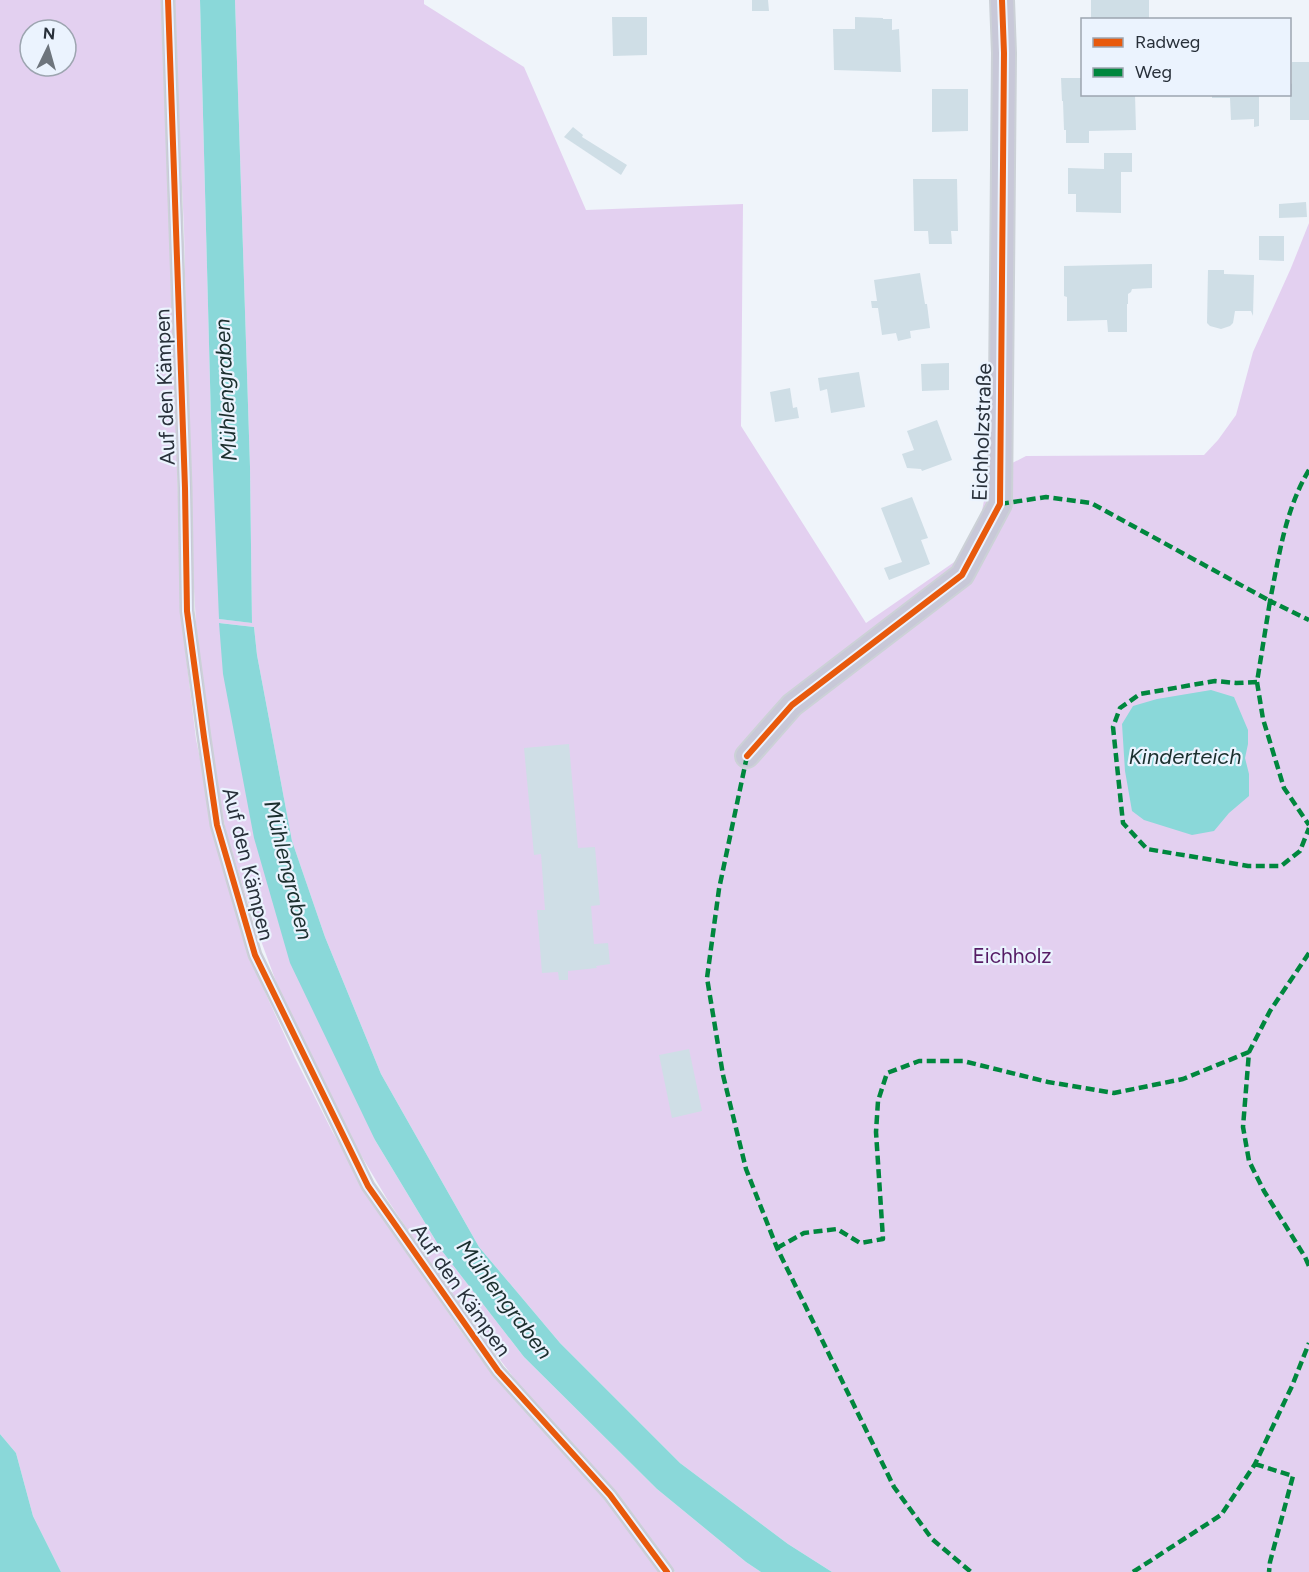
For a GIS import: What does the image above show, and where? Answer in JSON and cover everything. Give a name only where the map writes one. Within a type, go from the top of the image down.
[{"type":"street","name":"Eichholzstraße","points":[[747,756],[792,705],[963,575],[1000,504],[1004,53],[1002,0]]},
{"type":"lane","name":"Auf den Kämpen","points":[[168,0],[185,488],[187,611],[217,825],[255,955],[368,1186],[498,1371],[610,1495],[667,1572]]},
{"type":"green space","points":[[0,0],[162,0],[169,142],[181,615],[196,739],[217,842],[249,950],[295,1058],[332,1131],[370,1197],[480,1358],[520,1406],[571,1456],[666,1572],[61,1572],[33,1516],[16,1453],[0,1434]]},
{"type":"green space","name":"Eichholz","points":[[173,0],[200,0],[211,420],[220,619],[252,623],[250,467],[235,0],[424,0],[424,4],[524,67],[586,210],[743,204],[741,426],[866,623],[963,556],[981,516],[989,475],[1026,456],[1204,455],[1236,415],[1253,352],[1309,223],[1309,1572],[832,1572],[788,1544],[680,1463],[560,1343],[479,1247],[381,1074],[325,937],[292,841],[257,655],[254,627],[220,623],[375,1140],[442,1251],[524,1357],[657,1489],[761,1572],[675,1572],[593,1469],[530,1399],[455,1301],[387,1199],[343,1125],[282,998],[253,919],[226,832],[213,764],[197,642],[191,535],[184,229]]},
{"type":"water","name":"Mühlengraben","points":[[200,0],[235,0],[250,467],[252,623],[219,619],[211,420]]},
{"type":"water","name":"Mühlengraben","points":[[219,623],[254,627],[257,655],[292,841],[325,937],[381,1074],[479,1247],[560,1343],[680,1463],[788,1544],[832,1572],[761,1572],[657,1489],[524,1357],[442,1251],[375,1140],[290,963],[254,838],[223,674]]},
{"type":"water","name":"Kinderteich","points":[[1211,690],[1234,697],[1248,730],[1245,758],[1249,774],[1249,796],[1229,813],[1214,831],[1192,835],[1144,820],[1132,811],[1125,771],[1122,724],[1133,706],[1157,699]]},
{"type":"water","points":[[0,1434],[16,1453],[33,1516],[61,1572],[0,1572]]},
{"type":"building","points":[[752,0],[768,0],[769,11],[752,11]]},
{"type":"building","points":[[1091,0],[1149,0],[1149,18],[1091,18]]},
{"type":"building","points":[[612,17],[647,17],[647,55],[613,56]]},
{"type":"building","points":[[855,17],[892,19],[892,30],[899,29],[901,72],[834,70],[833,29],[855,29]]},
{"type":"building","points":[[1292,62],[1309,62],[1309,120],[1290,120]]},
{"type":"building","points":[[1061,78],[1081,78],[1081,96],[1135,96],[1136,130],[1089,131],[1089,143],[1066,143]]},
{"type":"building","points":[[932,89],[968,89],[968,131],[932,132]]},
{"type":"building","points":[[1212,96],[1259,96],[1259,126],[1254,127],[1254,119],[1231,120],[1230,98],[1212,98]]},
{"type":"building","points":[[573,127],[583,135],[582,137],[627,165],[621,175],[564,137]]},
{"type":"building","points":[[1104,153],[1132,153],[1132,172],[1121,172],[1121,213],[1076,212],[1076,194],[1068,194],[1068,168],[1104,169]]},
{"type":"building","points":[[913,179],[957,179],[958,231],[951,231],[952,244],[929,244],[928,231],[914,231]]},
{"type":"building","points":[[1306,202],[1307,217],[1279,218],[1279,204]]},
{"type":"building","points":[[1259,236],[1284,236],[1284,261],[1259,260]]},
{"type":"building","points":[[1152,264],[1152,288],[1132,289],[1128,294],[1127,332],[1108,332],[1107,320],[1067,321],[1064,266]]},
{"type":"building","points":[[1208,270],[1224,270],[1224,274],[1254,275],[1253,316],[1251,311],[1235,311],[1233,323],[1221,329],[1207,323]]},
{"type":"building","points":[[920,273],[930,328],[910,331],[911,338],[898,341],[896,333],[882,335],[878,308],[872,308],[871,301],[877,301],[874,280]]},
{"type":"building","points":[[949,363],[949,390],[922,391],[921,364]]},
{"type":"building","points":[[859,372],[865,407],[831,413],[827,389],[820,391],[818,378]]},
{"type":"building","points":[[790,388],[793,408],[797,407],[799,418],[775,422],[770,392]]},
{"type":"building","points":[[937,420],[952,460],[922,471],[907,468],[902,454],[914,450],[907,431]]},
{"type":"building","points":[[912,497],[928,538],[921,540],[930,564],[889,580],[884,568],[902,562],[881,508]]},
{"type":"building","points":[[569,744],[578,848],[595,847],[600,905],[591,906],[594,944],[608,943],[610,964],[596,966],[597,968],[568,971],[568,980],[559,980],[558,972],[542,973],[537,910],[545,910],[541,854],[534,855],[524,748]]},
{"type":"building","points":[[689,1049],[702,1111],[672,1118],[659,1055]]},
{"type":"marked path","points":[[1309,470],[1288,517],[1270,601],[1309,620]]},
{"type":"marked path","points":[[1000,504],[1046,497],[1091,503],[1270,601],[1257,682],[1263,719],[1284,788],[1309,825]]},
{"type":"marked path","points":[[1257,682],[1215,681],[1140,694],[1120,708],[1113,727],[1123,823],[1147,849],[1248,866],[1281,866],[1300,851],[1309,828]]},
{"type":"marked path","points":[[747,756],[719,889],[707,978],[723,1075],[746,1169],[777,1248],[894,1487],[932,1539],[971,1572]]},
{"type":"marked path","points":[[1309,953],[1270,1011],[1249,1052],[1243,1127],[1249,1161],[1264,1191],[1309,1266]]},
{"type":"marked path","points":[[777,1248],[804,1233],[837,1229],[860,1243],[883,1239],[876,1132],[878,1101],[887,1073],[919,1061],[963,1061],[1048,1082],[1114,1093],[1183,1079],[1249,1052]]},
{"type":"marked path","points":[[1133,1572],[1221,1515],[1255,1464],[1292,1386],[1309,1343]]},
{"type":"marked path","points":[[1255,1464],[1293,1476],[1269,1572]]},
{"type":"cycle path","points":[[168,0],[185,488],[187,611],[217,825],[255,955],[368,1186],[498,1371],[610,1495],[667,1572]]},
{"type":"cycle path","points":[[747,756],[792,705],[962,575],[1000,504],[1004,53],[1002,0]]}]
